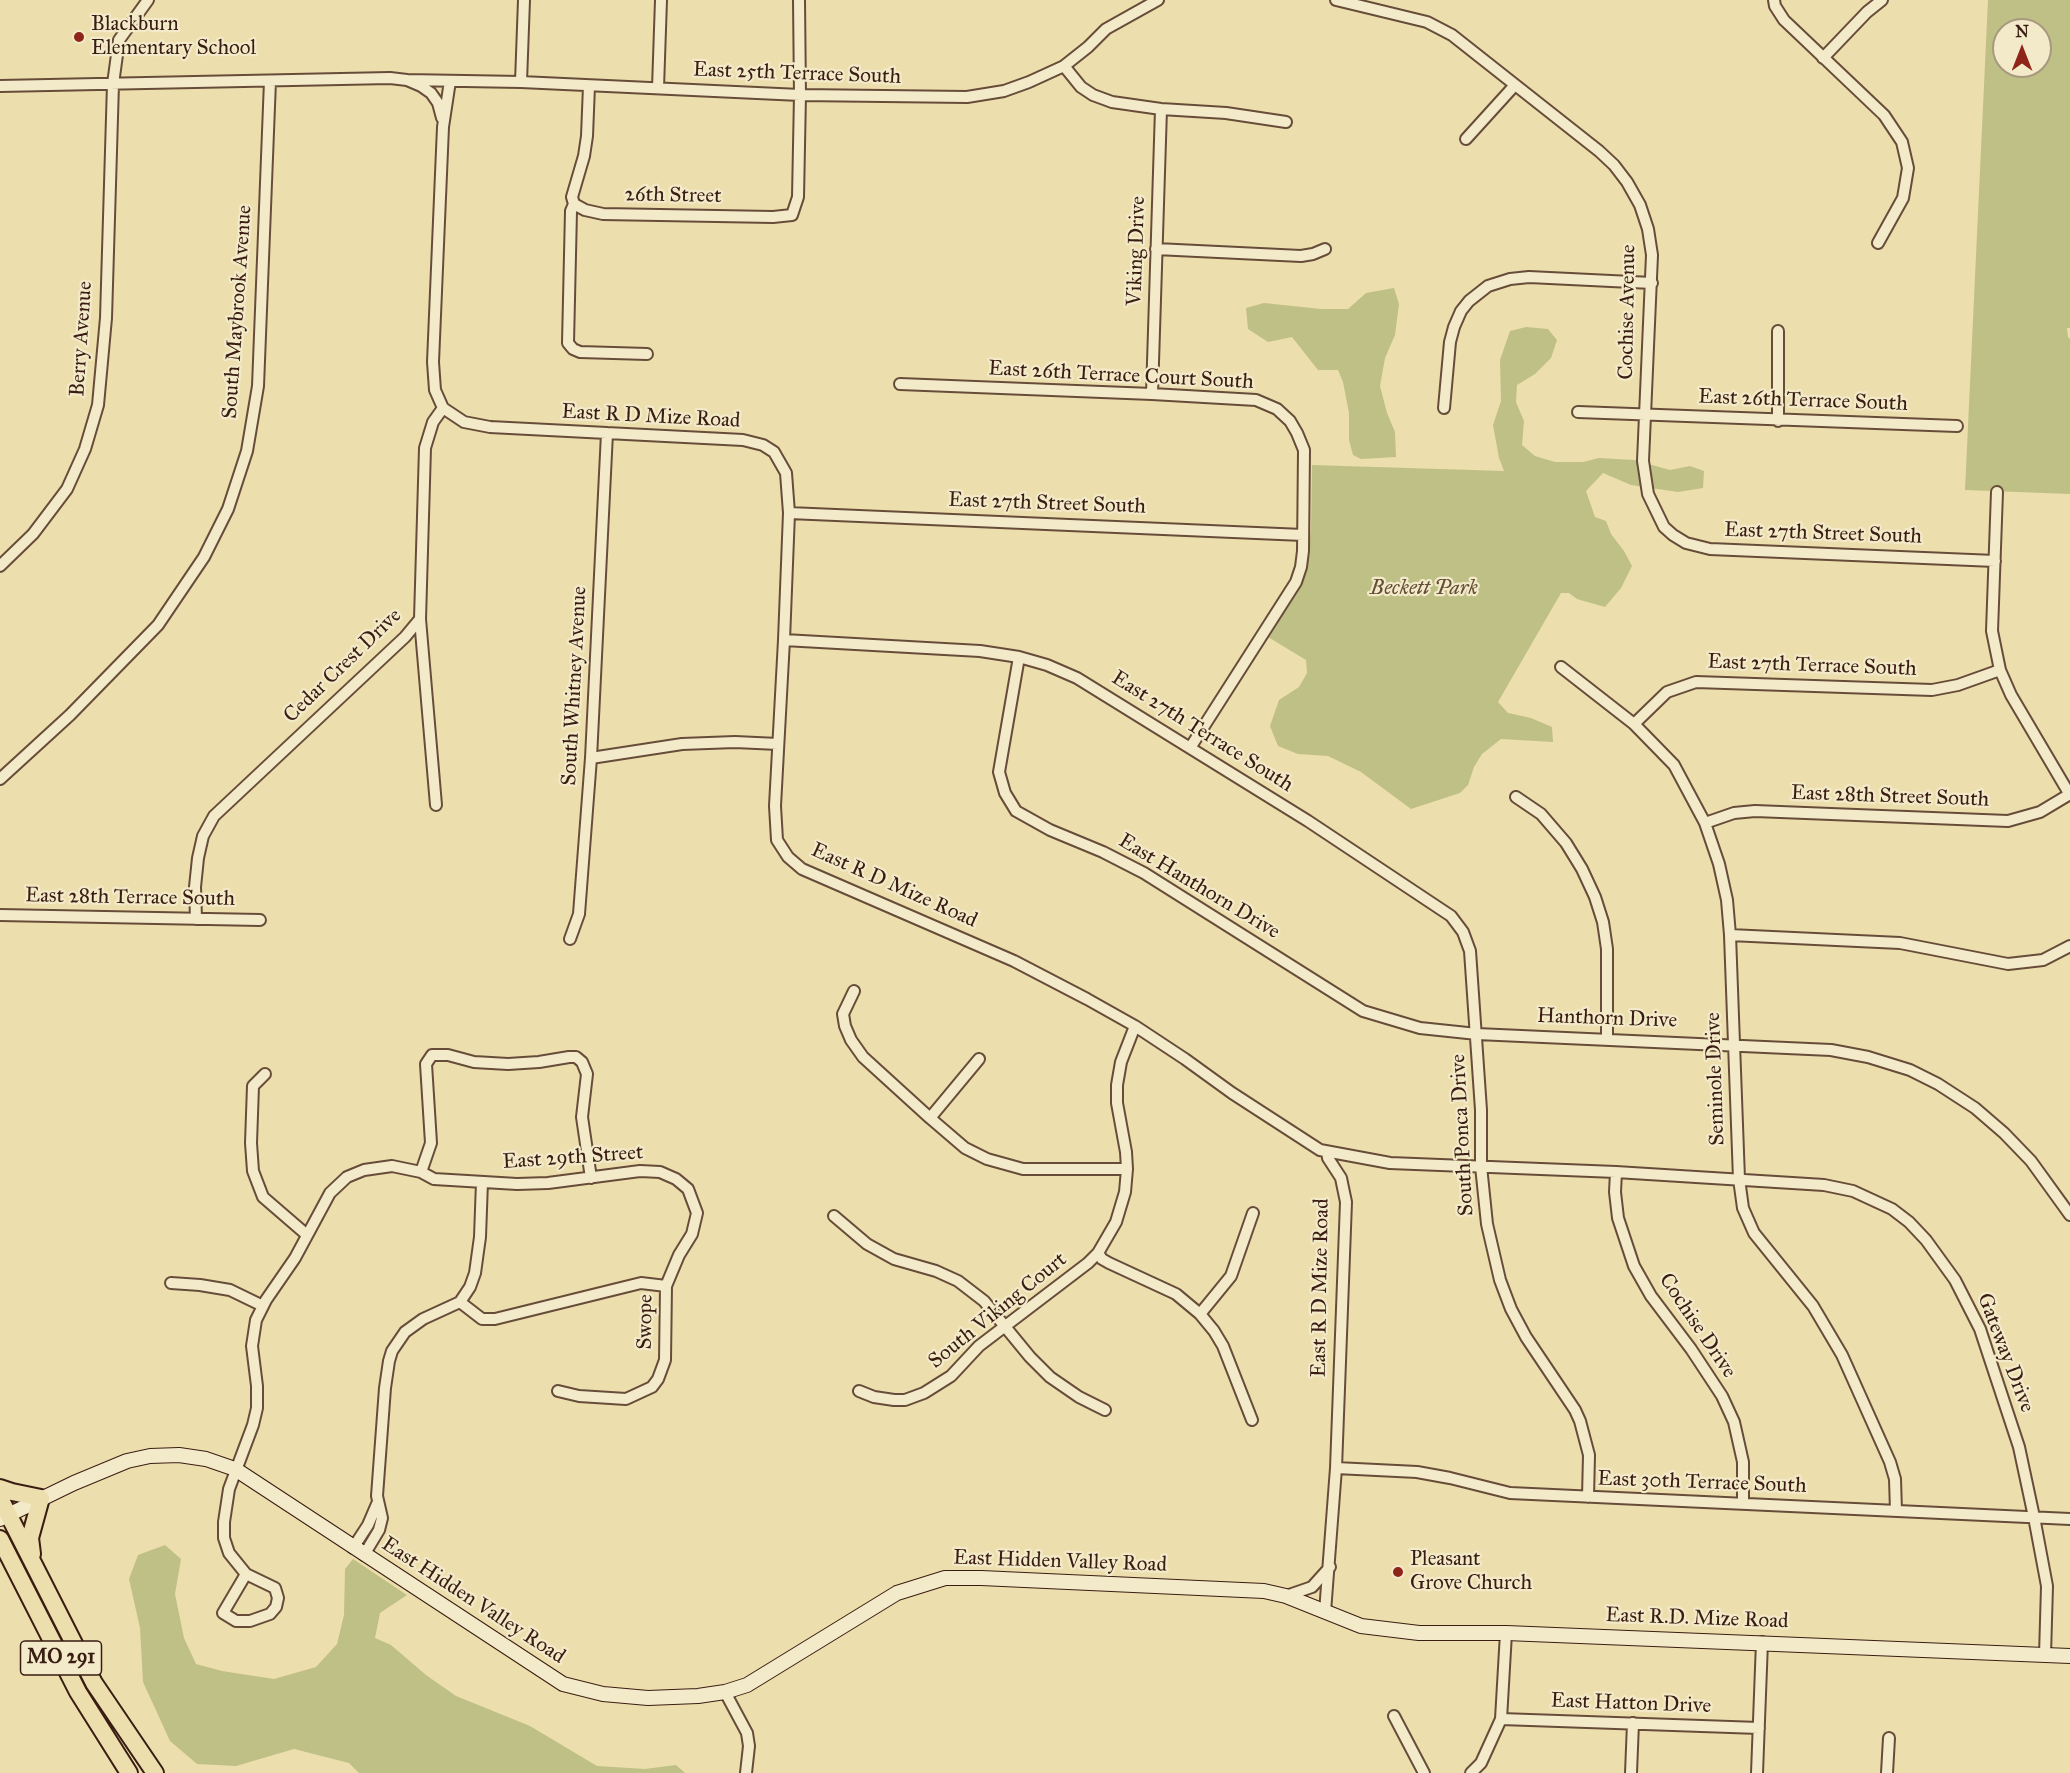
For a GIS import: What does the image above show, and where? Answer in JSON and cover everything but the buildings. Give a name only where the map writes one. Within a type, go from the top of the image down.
[{"type":"highway","points":[[0,1488],[41,1498],[30,1538],[30,1549],[37,1570]]},
{"type":"highway","name":"MO 291","points":[[0,1498],[4,1517],[37,1570],[94,1683],[155,1773]]},
{"type":"highway","name":"MO 291","points":[[0,1539],[78,1692],[129,1773]]},
{"type":"main road","name":"East Hidden Valley Road","points":[[4,1517],[105,1469],[150,1456],[179,1455],[206,1459],[235,1469],[563,1684],[603,1694],[648,1698],[698,1696],[725,1692],[747,1685],[897,1593],[945,1578],[1264,1591],[1286,1596],[1325,1612]]},
{"type":"main road","name":"East R.D. Mize Road","points":[[1325,1612],[1360,1626],[1419,1633],[1506,1633],[1762,1642],[2070,1656]]},
{"type":"street","name":"Berry Avenue","points":[[0,566],[33,534],[67,489],[98,405],[106,318],[113,84],[118,40],[148,0]]},
{"type":"street","points":[[521,82],[524,0]]},
{"type":"street","points":[[658,88],[661,0]]},
{"type":"street","points":[[799,0],[800,95]]},
{"type":"street","name":"East 25th Terrace South","points":[[407,80],[521,82],[800,95],[967,97],[1004,91],[1064,66],[1088,47],[1106,28],[1158,0]]},
{"type":"street","points":[[1336,0],[1427,22],[1452,35],[1515,85],[1466,139]]},
{"type":"street","points":[[1774,0],[1784,20],[1884,116],[1902,142],[1908,168],[1904,198],[1878,243]]},
{"type":"street","points":[[1823,58],[1867,12],[1882,0]]},
{"type":"street","points":[[1064,66],[1081,87],[1101,99],[1161,109],[1226,113],[1286,122]]},
{"type":"street","points":[[0,86],[390,78],[407,80],[431,93],[438,103],[443,127]]},
{"type":"street","name":"South Maybrook Avenue","points":[[0,779],[70,715],[158,625],[204,557],[228,508],[247,451],[258,386],[270,81]]},
{"type":"street","points":[[443,408],[435,390],[433,362],[443,127],[450,81]]},
{"type":"street","name":"Cochise Avenue","points":[[1515,85],[1614,165],[1640,205],[1648,229],[1652,255],[1643,461],[1648,494],[1660,520]]},
{"type":"street","points":[[589,86],[584,156],[572,197],[574,204],[571,212],[568,343],[580,352],[647,354]]},
{"type":"street","name":"26th Street","points":[[574,204],[585,210],[603,214],[773,217],[792,215],[798,197],[800,95]]},
{"type":"street","name":"Viking Drive","points":[[1152,394],[1161,109]]},
{"type":"street","points":[[1156,249],[1301,256],[1325,249]]},
{"type":"street","points":[[1444,408],[1450,342],[1454,327],[1469,301],[1488,286],[1510,279],[1528,277],[1652,283]]},
{"type":"street","points":[[1778,331],[1779,421]]},
{"type":"street","name":"East 26th Terrace Court South","points":[[900,384],[1256,400],[1277,409],[1290,421],[1304,450],[1301,567],[1296,582],[1190,748]]},
{"type":"street","name":"East R D Mize Road","points":[[443,408],[464,422],[475,425],[743,440],[763,445],[774,452],[786,473],[789,513],[775,806],[777,840],[788,857],[802,869],[1014,961],[1087,999],[1135,1026],[1242,1099],[1320,1150],[1327,1152],[1328,1158],[1341,1178],[1346,1202],[1336,1468],[1325,1612]]},
{"type":"street","name":"Cedar Crest Drive","points":[[196,919],[195,887],[198,858],[202,836],[214,816],[405,637],[420,619],[425,448],[433,422],[443,408]]},
{"type":"street","name":"East 26th Terrace South","points":[[1578,412],[1958,426]]},
{"type":"street","name":"South Whitney Avenue","points":[[570,939],[579,914],[591,758],[607,433]]},
{"type":"street","points":[[1997,492],[1992,631],[2000,670],[2011,695],[2070,795]]},
{"type":"street","name":"East 27th Street South","points":[[789,513],[1303,535]]},
{"type":"street","name":"East 27th Street South","points":[[1660,520],[1673,536],[1686,543],[1710,549],[1995,561]]},
{"type":"street","points":[[420,619],[436,805]]},
{"type":"street","name":"East 27th Terrace South","points":[[784,640],[980,651],[1019,657],[1047,665],[1077,678],[1308,821],[1451,916],[1463,932],[1470,951],[1477,1034]]},
{"type":"street","name":"East Hanthorn Drive","points":[[1019,657],[999,772],[1005,793],[1016,811],[1050,830],[1103,852],[1144,873],[1363,1011],[1420,1028],[1477,1034]]},
{"type":"street","name":"Seminole Drive","points":[[1561,666],[1634,724],[1674,765],[1705,823],[1719,864],[1727,900],[1735,1044],[1739,1179],[1743,1209],[1754,1233],[1813,1306],[1842,1355],[1890,1462],[1895,1479],[1896,1510]]},
{"type":"street","name":"East 27th Terrace South","points":[[1634,724],[1667,692],[1696,682],[1932,690],[1958,685],[2000,670]]},
{"type":"street","points":[[591,758],[682,744],[735,741],[778,744]]},
{"type":"street","name":"East 28th Street South","points":[[1705,823],[1734,813],[1755,811],[2008,821],[2040,812],[2070,795]]},
{"type":"street","points":[[1516,797],[1541,814],[1566,843],[1595,897],[1603,922],[1607,949],[1607,1039]]},
{"type":"street","name":"East 28th Terrace South","points":[[0,915],[260,920]]},
{"type":"street","points":[[1730,935],[1900,943],[2008,964],[2043,960],[2070,946]]},
{"type":"street","points":[[854,991],[843,1014],[851,1040],[863,1057],[965,1148],[987,1159],[1023,1169],[1127,1169]]},
{"type":"street","name":"South Viking Court","points":[[859,1390],[874,1397],[900,1400],[924,1393],[951,1376],[979,1346],[1098,1253],[1116,1222],[1125,1192],[1127,1169],[1117,1103],[1117,1084],[1121,1062],[1135,1026]]},
{"type":"street","name":"Hanthorn Drive","points":[[1477,1034],[1735,1044],[1831,1050],[1868,1057],[1910,1070],[1938,1084],[1975,1108],[2031,1161],[2070,1215]]},
{"type":"street","name":"South Ponca Drive","points":[[1477,1034],[1481,1166],[1487,1224],[1500,1280],[1511,1309],[1526,1337],[1580,1421],[1589,1455],[1588,1497]]},
{"type":"street","points":[[246,1574],[223,1613],[236,1621],[250,1621],[270,1614],[279,1598],[275,1588],[246,1574],[229,1553],[224,1538],[229,1489],[257,1408],[252,1346],[256,1320],[285,1275],[330,1193],[347,1177],[364,1170],[392,1166],[421,1172],[431,1143],[426,1064],[432,1055],[448,1055],[474,1062],[508,1064],[576,1057],[582,1062],[587,1074],[582,1117],[591,1178]]},
{"type":"street","points":[[930,1118],[979,1059]]},
{"type":"street","points":[[265,1074],[253,1086],[251,1158],[253,1172],[262,1197],[307,1235]]},
{"type":"street","name":"Gateway Drive","points":[[1327,1152],[1390,1163],[1616,1172],[1824,1185],[1853,1191],[1892,1209],[1909,1222],[1926,1240],[1955,1280],[1980,1329],[2019,1446],[2034,1517],[2046,1586],[2045,1655]]},
{"type":"street","name":"East 29th Street","points":[[421,1172],[434,1179],[548,1183],[640,1171],[660,1172],[676,1179],[688,1189]]},
{"type":"street","name":"Cochise Drive","points":[[1616,1172],[1615,1192],[1618,1218],[1634,1266],[1651,1296],[1691,1349],[1722,1396],[1734,1422],[1743,1462],[1743,1503]]},
{"type":"street","points":[[358,1551],[377,1504],[385,1388],[392,1351],[405,1332],[423,1319],[460,1302],[470,1287],[475,1274],[480,1237],[483,1182]]},
{"type":"street","name":"Swope","points":[[558,1390],[579,1396],[626,1399],[652,1387],[658,1379],[665,1360],[666,1286],[679,1255],[692,1234],[696,1213],[688,1189]]},
{"type":"street","points":[[1200,1314],[1231,1276],[1253,1213]]},
{"type":"street","points":[[834,1216],[867,1244],[894,1259],[936,1271],[958,1281],[984,1301],[1030,1357],[1050,1377],[1079,1397],[1105,1410]]},
{"type":"street","points":[[1098,1253],[1109,1263],[1176,1294],[1200,1314],[1214,1330],[1223,1346],[1252,1420]]},
{"type":"street","points":[[460,1302],[482,1319],[495,1319],[641,1283],[666,1286]]},
{"type":"street","points":[[171,1284],[200,1285],[230,1290],[264,1306]]},
{"type":"street","name":"East 30th Terrace South","points":[[1336,1468],[1417,1472],[1510,1493],[2070,1519]]},
{"type":"street","points":[[1286,1596],[1312,1587],[1330,1567]]},
{"type":"street","points":[[1471,1773],[1481,1764],[1501,1719],[1506,1633]]},
{"type":"street","points":[[1757,1773],[1762,1642]]},
{"type":"street","points":[[725,1692],[747,1733],[749,1746],[746,1773]]},
{"type":"street","points":[[1394,1716],[1424,1773]]},
{"type":"street","name":"East Hatton Drive","points":[[1501,1719],[1759,1728]]},
{"type":"street","points":[[1631,1773],[1634,1724]]},
{"type":"street","points":[[1887,1773],[1889,1738]]},
{"type":"green space","points":[[1988,0],[2070,0],[2070,328],[2067,328],[2070,339],[2070,494],[1965,490]]},
{"type":"green space","points":[[1394,288],[1399,304],[1395,335],[1385,358],[1380,386],[1395,432],[1396,457],[1361,459],[1353,455],[1349,440],[1349,413],[1343,382],[1338,370],[1318,370],[1292,337],[1268,342],[1248,329],[1246,308],[1264,303],[1321,309],[1348,309],[1366,293]]},
{"type":"green space","name":"Beckett Park","points":[[1526,327],[1548,329],[1557,340],[1551,358],[1535,374],[1517,385],[1516,402],[1524,421],[1522,445],[1535,456],[1555,462],[1583,462],[1599,458],[1634,460],[1670,470],[1690,466],[1704,471],[1703,488],[1678,492],[1631,485],[1603,473],[1586,491],[1595,517],[1606,521],[1611,534],[1632,566],[1621,588],[1605,607],[1577,599],[1569,593],[1561,593],[1498,702],[1508,713],[1531,718],[1552,727],[1553,742],[1501,739],[1482,754],[1474,767],[1468,785],[1460,793],[1411,809],[1361,772],[1328,756],[1298,754],[1278,746],[1270,726],[1279,700],[1299,687],[1307,673],[1306,660],[1268,637],[1303,576],[1308,561],[1312,465],[1504,471],[1499,458],[1493,425],[1501,401],[1500,360],[1510,331]]},
{"type":"green space","points":[[165,1545],[181,1559],[175,1594],[184,1638],[196,1664],[222,1671],[274,1679],[316,1667],[337,1644],[344,1615],[345,1569],[353,1559],[407,1595],[380,1613],[375,1638],[391,1645],[426,1675],[456,1696],[530,1726],[597,1766],[645,1769],[676,1765],[685,1773],[359,1773],[349,1763],[294,1749],[236,1766],[197,1764],[170,1741],[143,1682],[140,1628],[129,1579],[138,1555]]},
{"type":"place","name":"Blackburn Elementary School","points":[[79,37]]},
{"type":"place","name":"Pleasant Grove Church","points":[[1398,1572]]}]
